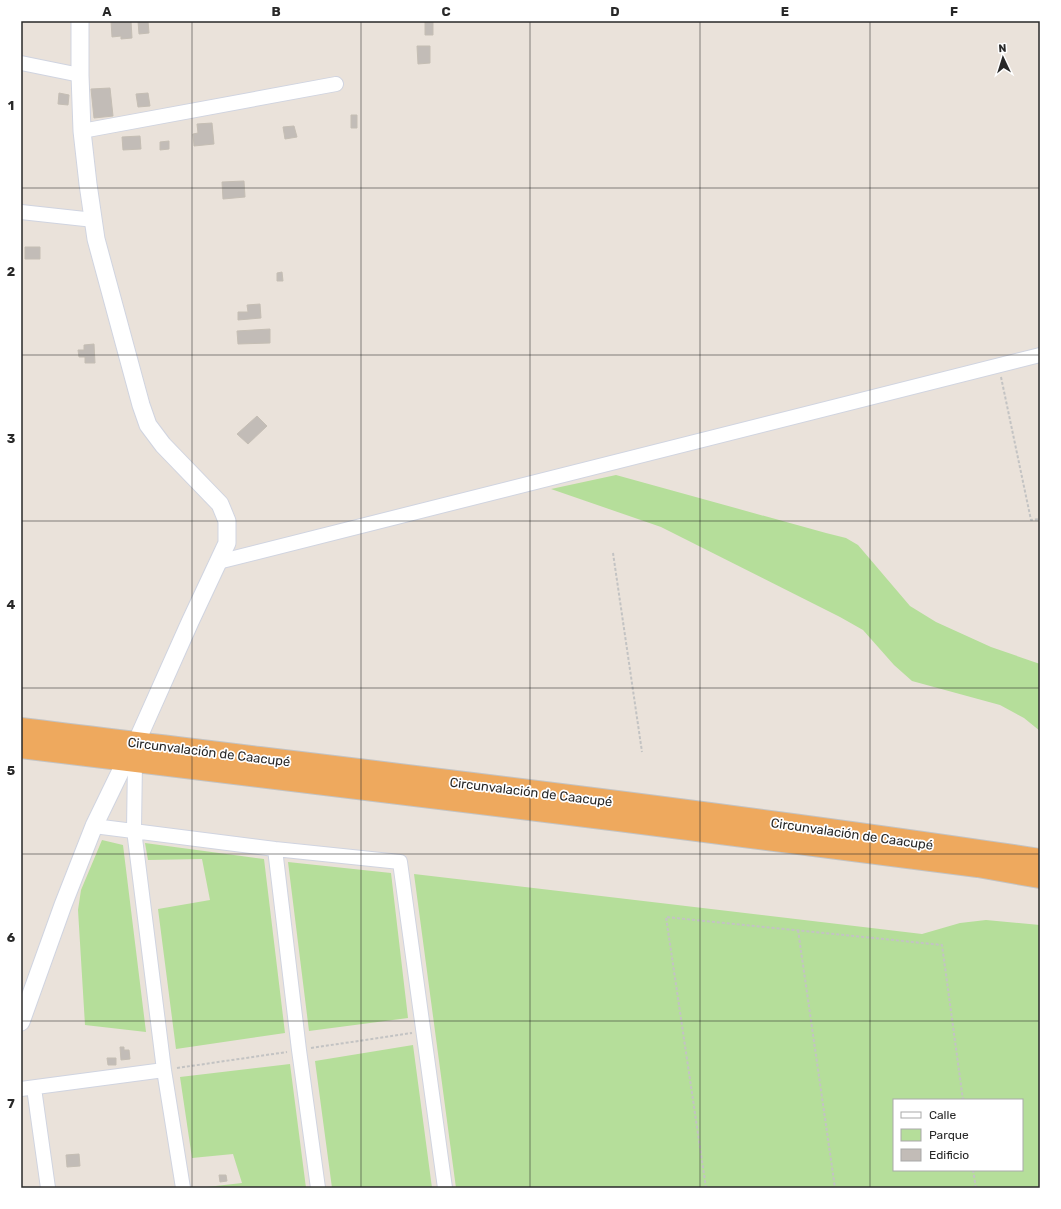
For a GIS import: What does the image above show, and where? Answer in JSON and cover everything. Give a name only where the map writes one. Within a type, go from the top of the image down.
[{"type":"highway","name":"Circunvalación de Caacupé","points":[[21,729],[132,755],[978,866],[1040,877]]},
{"type":"highway","name":"Circunvalación de Caacupé","points":[[21,747],[132,755],[611,802],[1040,860]]},
{"type":"street","points":[[21,1022],[63,905],[94,826],[132,755],[190,622],[227,543],[227,521],[220,504],[163,445],[148,426],[141,405],[96,239],[82,131],[80,21]]},
{"type":"street","points":[[21,63],[80,75]]},
{"type":"street","points":[[82,131],[336,84]]},
{"type":"street","points":[[21,212],[94,220]]},
{"type":"street","points":[[218,562],[1040,355]]},
{"type":"street","points":[[132,755],[134,830],[164,1070],[183,1188]]},
{"type":"street","points":[[94,826],[275,849],[400,862],[445,1188]]},
{"type":"street","points":[[275,849],[299,1050],[318,1188]]},
{"type":"street","points":[[48,1188],[28,1088],[164,1070]]},
{"type":"path","points":[[998,366],[1031,520],[1040,519]]},
{"type":"path","points":[[613,554],[642,752]]},
{"type":"path","points":[[706,1188],[666,917],[942,945],[963,1099]]},
{"type":"path","points":[[798,930],[835,1188]]},
{"type":"path","points":[[973,1171],[976,1188]]},
{"type":"green space","points":[[616,475],[846,538],[858,545],[910,606],[936,622],[991,647],[1040,664],[1040,731],[1024,718],[1000,705],[912,681],[894,665],[863,630],[661,527],[551,489]]},
{"type":"green space","points":[[102,840],[123,845],[146,1032],[85,1025],[78,910],[81,890]]},
{"type":"green space","points":[[145,843],[264,859],[285,1033],[176,1049],[158,909],[210,900],[202,859],[148,860]]},
{"type":"green space","points":[[288,862],[391,873],[408,1018],[309,1031]]},
{"type":"green space","points":[[414,874],[922,934],[960,923],[986,920],[1040,925],[1040,1188],[456,1188]]},
{"type":"green space","points":[[413,1045],[432,1188],[332,1188],[315,1061]]},
{"type":"green space","points":[[290,1064],[306,1188],[198,1188],[242,1183],[233,1154],[192,1158],[180,1077]]},
{"type":"building","points":[[111,21],[131,21],[132,38],[121,39],[121,36],[112,37]]},
{"type":"building","points":[[138,21],[148,21],[149,33],[139,34]]},
{"type":"building","points":[[425,21],[433,21],[433,35],[425,35]]},
{"type":"building","points":[[417,46],[430,46],[430,63],[418,64]]},
{"type":"building","points":[[110,88],[113,116],[94,118],[91,89]]},
{"type":"building","points":[[59,93],[69,95],[68,105],[58,104]]},
{"type":"building","points":[[148,93],[150,106],[138,107],[136,94]]},
{"type":"building","points":[[351,115],[357,115],[357,128],[351,128]]},
{"type":"building","points":[[212,123],[214,144],[194,146],[193,134],[198,133],[197,124]]},
{"type":"building","points":[[294,126],[297,137],[285,139],[283,127]]},
{"type":"building","points":[[140,136],[141,149],[123,150],[122,137]]},
{"type":"building","points":[[169,141],[169,149],[160,150],[160,142]]},
{"type":"building","points":[[244,181],[245,197],[223,199],[222,182]]},
{"type":"building","points":[[25,247],[40,247],[40,259],[25,259]]},
{"type":"building","points":[[282,272],[283,281],[277,281],[277,273]]},
{"type":"building","points":[[260,304],[261,318],[238,320],[238,312],[248,312],[247,305]]},
{"type":"building","points":[[270,329],[270,343],[238,344],[237,331]]},
{"type":"building","points":[[94,344],[95,363],[85,363],[85,357],[79,357],[78,350],[84,350],[84,345]]},
{"type":"building","points":[[257,416],[267,426],[248,444],[237,434]]},
{"type":"building","points":[[120,1047],[124,1047],[124,1050],[129,1050],[130,1059],[121,1060]]},
{"type":"building","points":[[107,1058],[116,1058],[116,1065],[108,1065]]},
{"type":"building","points":[[79,1154],[80,1166],[67,1167],[66,1155]]},
{"type":"building","points":[[219,1175],[226,1175],[227,1181],[220,1182]]}]
